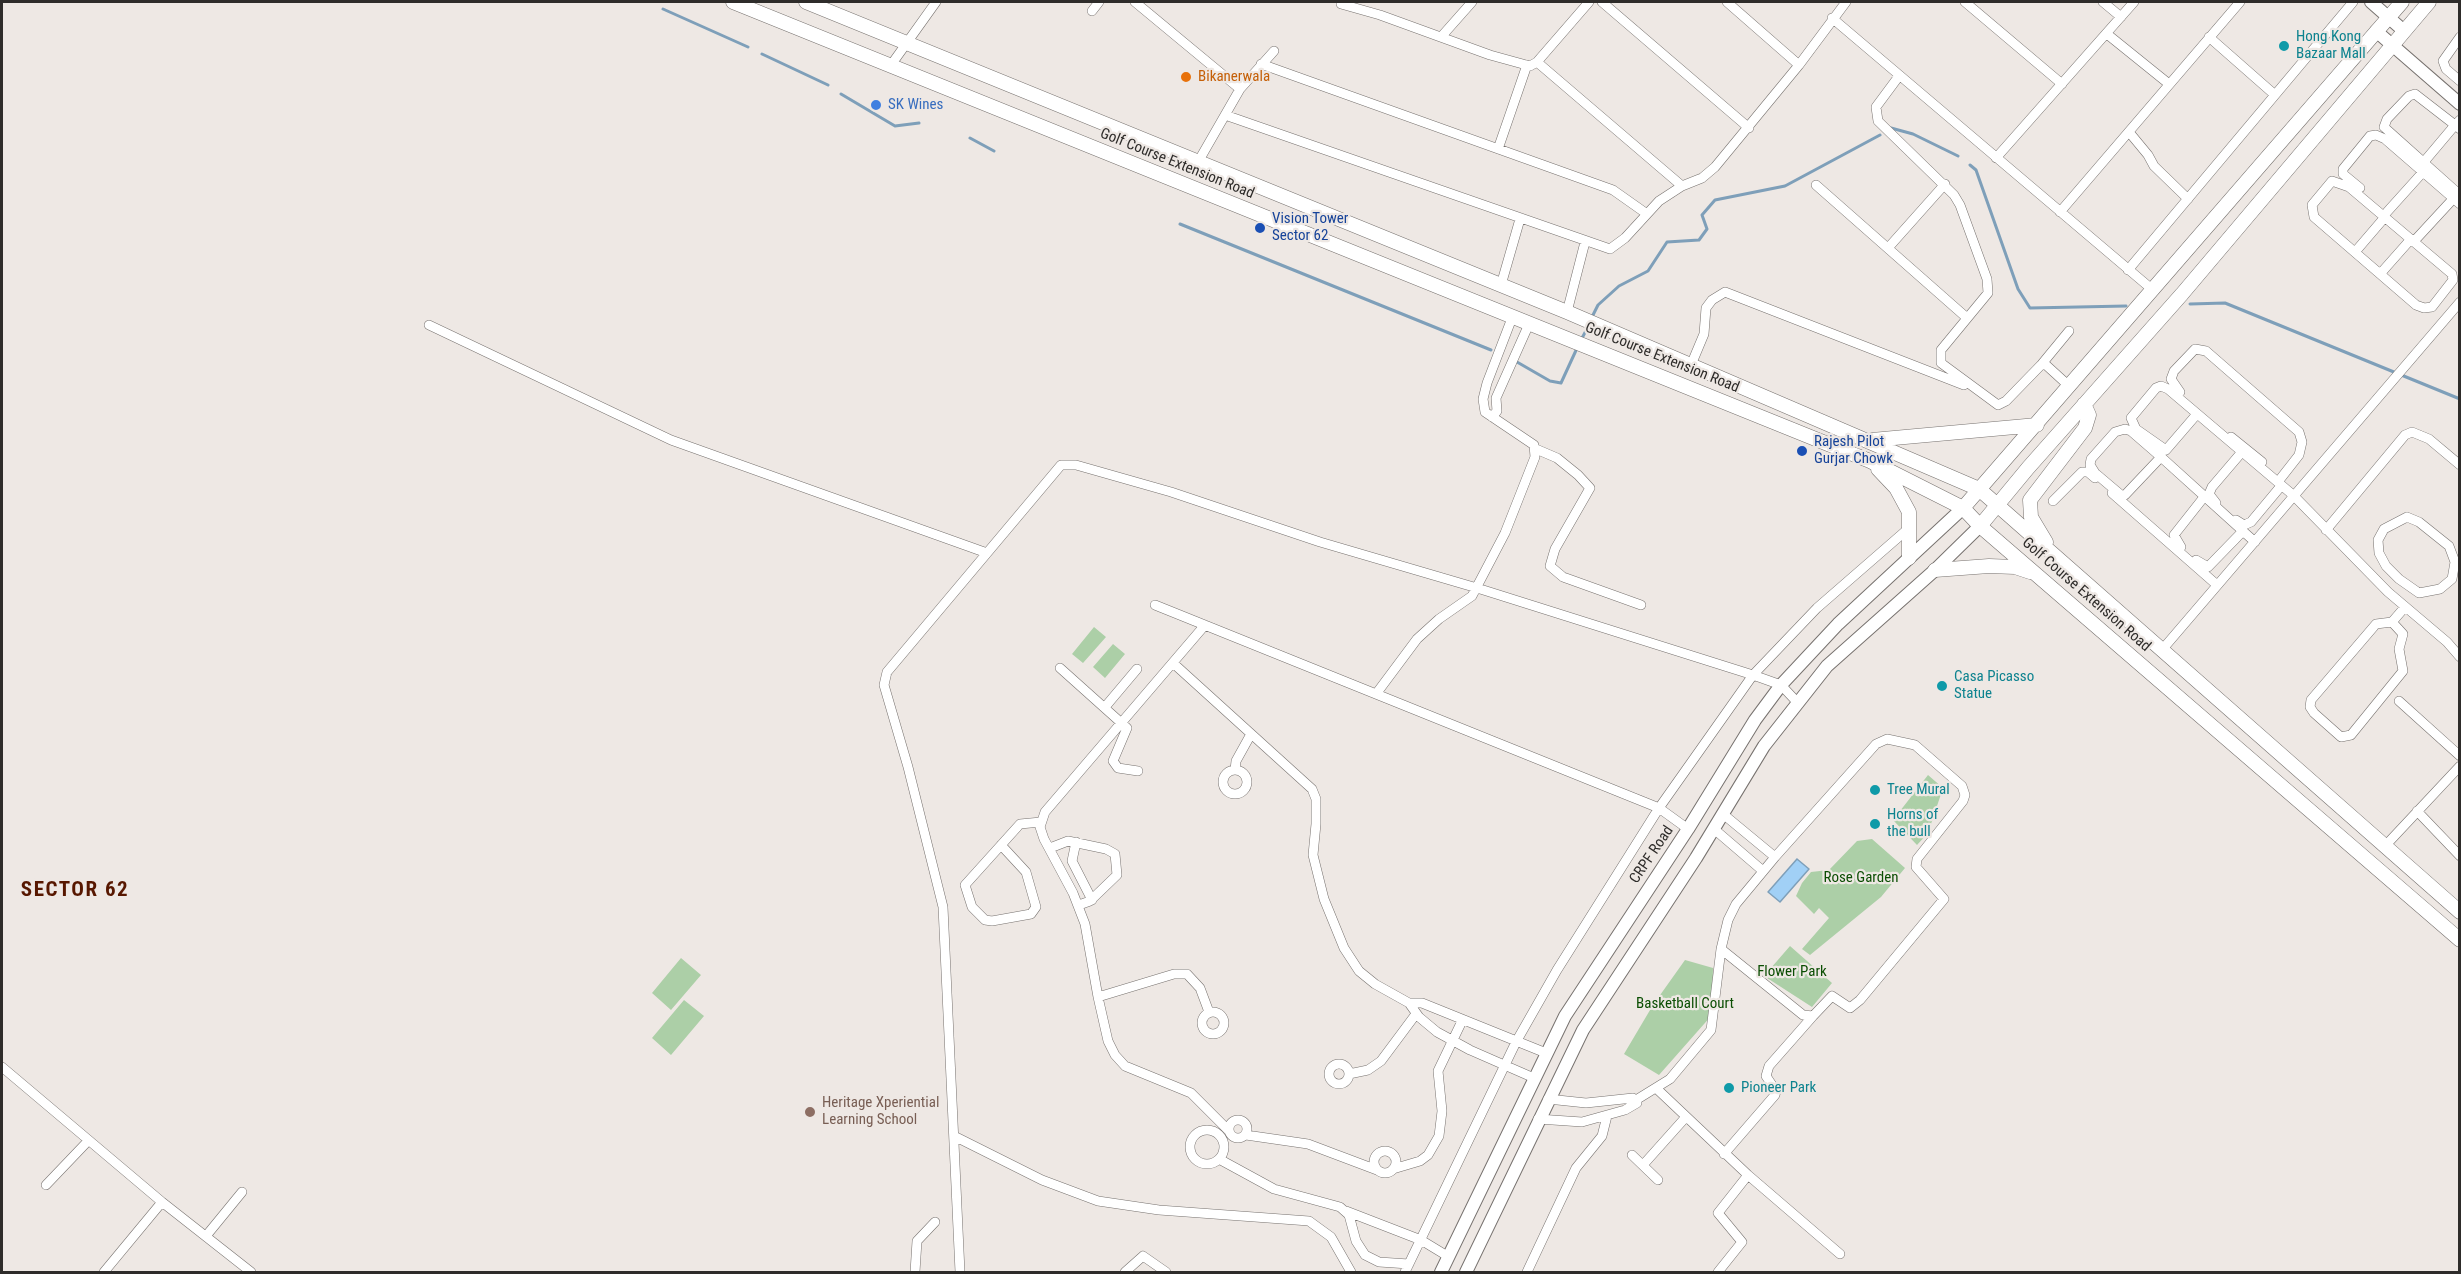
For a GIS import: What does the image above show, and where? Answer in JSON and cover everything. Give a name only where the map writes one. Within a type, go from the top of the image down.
[{"type":"main road","name":"Golf Course Extension Road","points":[[733,2],[1870,461],[1963,508],[2035,574],[2460,940]]},
{"type":"main road","name":"Golf Course Extension Road","points":[[806,2],[1567,312],[1979,489],[2265,743],[2386,845],[2460,912]]},
{"type":"main road","points":[[1963,508],[2154,291],[2402,2]]},
{"type":"main road","points":[[1980,526],[2190,285],[2429,2]]},
{"type":"main road","points":[[1726,402],[1732,382]]},
{"type":"main road","points":[[2048,550],[2047,543],[2031,517],[2030,500],[2082,434],[2089,415],[2084,404]]},
{"type":"main road","points":[[1869,441],[2037,425]]},
{"type":"main road","points":[[1870,461],[1896,489],[1909,512],[1909,558]]},
{"type":"main road","points":[[1935,570],[1989,566],[2015,567],[2035,574]]},
{"type":"street","points":[[891,65],[936,2]]},
{"type":"street","points":[[1092,11],[1099,2]]},
{"type":"street","points":[[1135,2],[1240,89]]},
{"type":"street","points":[[1441,37],[1472,2]]},
{"type":"street","points":[[1341,4],[1361,6],[1441,37],[1527,65],[1537,62],[1589,2]]},
{"type":"street","points":[[1602,2],[1749,128]]},
{"type":"street","points":[[1730,2],[1799,65]]},
{"type":"street","points":[[1225,115],[1584,242],[1610,249],[1659,201],[1708,173],[1749,128],[1846,2]]},
{"type":"street","points":[[1965,2],[2062,84]]},
{"type":"street","points":[[2103,2],[2121,17]]},
{"type":"street","points":[[1996,158],[2134,2]]},
{"type":"street","points":[[2060,212],[2240,2]]},
{"type":"street","points":[[2128,270],[2353,2]]},
{"type":"street","points":[[2371,2],[2404,31]]},
{"type":"street","points":[[1832,18],[2154,291]]},
{"type":"street","points":[[2376,31],[2460,104]]},
{"type":"street","points":[[2107,34],[2169,84]]},
{"type":"street","points":[[2210,37],[2275,95]]},
{"type":"street","points":[[2460,38],[2443,61],[2446,69],[2460,81]]},
{"type":"street","points":[[1198,162],[1240,89],[1274,51]]},
{"type":"street","points":[[1537,62],[1682,186]]},
{"type":"street","points":[[1261,64],[1613,190],[1647,214]]},
{"type":"street","points":[[1498,149],[1527,65]]},
{"type":"street","points":[[1899,76],[1876,107],[1878,121],[1945,183],[1960,205],[1987,279],[1988,293],[1941,350],[1939,355],[1945,368],[1992,402],[2002,404],[2041,365],[2069,331]]},
{"type":"street","points":[[2355,252],[2386,214],[2423,168],[2458,124],[2415,94],[2409,96],[2387,119],[2384,127],[2423,168]]},
{"type":"street","points":[[2129,132],[2154,166],[2188,199]]},
{"type":"street","points":[[2380,274],[2414,238],[2458,196],[2385,139],[2376,135],[2370,136],[2347,163],[2343,174],[2414,238],[2460,274]]},
{"type":"street","points":[[2386,214],[2338,181],[2332,181],[2312,205],[2314,217],[2416,305],[2424,308],[2432,307],[2453,280],[2452,274],[2414,238]]},
{"type":"street","points":[[1888,248],[1945,183]]},
{"type":"street","points":[[1816,185],[1967,318]]},
{"type":"street","points":[[1501,285],[1520,219]]},
{"type":"street","points":[[1567,312],[1584,242]]},
{"type":"street","points":[[1691,364],[1704,334],[1706,308],[1712,300],[1725,292],[1974,388]]},
{"type":"street","points":[[2161,651],[2458,304],[2442,294]]},
{"type":"street","points":[[1512,318],[1486,383],[1483,399],[1485,412],[1536,449],[1557,458],[1583,479],[1590,488],[1555,549],[1550,566],[1563,577],[1641,605]]},
{"type":"street","points":[[1492,417],[1497,411],[1496,398],[1529,324]]},
{"type":"street","points":[[429,325],[670,440],[987,553]]},
{"type":"street","points":[[2241,453],[2212,487],[2209,494],[2244,525],[2251,522],[2281,482],[2299,455],[2302,442],[2299,432],[2206,351],[2195,349],[2174,371],[2170,379],[2172,384],[2281,482],[2294,493],[2326,530],[2388,592],[2447,642],[2460,657]]},
{"type":"street","points":[[2041,365],[2046,365],[2069,386]]},
{"type":"street","points":[[2197,414],[2166,450],[2136,429],[2131,418],[2156,388],[2161,386],[2168,388],[2241,453],[2281,482]]},
{"type":"street","points":[[2161,458],[2125,495],[2121,495],[2095,473],[2091,465],[2091,459],[2122,428],[2130,431],[2161,458],[2255,542]]},
{"type":"street","points":[[2326,530],[2405,435],[2412,432],[2429,439],[2460,465]]},
{"type":"street","points":[[1376,694],[1417,639],[1439,619],[1465,603],[1477,588],[1505,533],[1536,449]]},
{"type":"street","points":[[960,1272],[943,907],[884,686],[887,672],[1061,465],[1067,464],[1171,492],[1320,542],[1477,588],[1754,675],[1781,685],[1797,702]]},
{"type":"street","points":[[2053,501],[2078,474],[2088,472],[2217,585]]},
{"type":"street","points":[[2204,497],[2174,535],[2176,543],[2201,565],[2208,567],[2243,531]]},
{"type":"street","name":"CRPF Road","points":[[1441,1272],[1546,1053],[1587,980],[1688,829],[1755,720],[1781,685],[1838,624],[1963,508]]},
{"type":"street","points":[[2408,517],[2419,522],[2449,546],[2455,562],[2452,579],[2440,589],[2419,593],[2399,579],[2386,566],[2379,553],[2378,540],[2384,529],[2408,517]]},
{"type":"street","points":[[1466,1272],[1538,1119],[1588,1021],[1714,829],[1764,746],[1827,666],[1935,570],[1980,526]]},
{"type":"street","points":[[1346,1210],[1352,1221],[1359,1249],[1365,1255],[1379,1262],[1407,1268],[1503,1065],[1557,969],[1659,808],[1754,675],[1817,608],[1909,528]]},
{"type":"street","points":[[2388,592],[2399,579]]},
{"type":"street","points":[[1155,605],[1659,808],[1688,829]]},
{"type":"street","points":[[2392,622],[2403,634],[2399,649],[2403,671],[2351,735],[2341,737],[2314,713],[2310,707],[2311,700],[2376,624],[2392,622],[2405,607]]},
{"type":"street","points":[[1205,625],[1045,812],[1041,822],[1041,833],[1079,905],[1086,924],[1108,1041],[1120,1062],[1191,1093],[1234,1138],[1246,1135],[1308,1144],[1387,1173],[1420,1161],[1428,1155],[1439,1136],[1442,1111],[1438,1071],[1462,1021]]},
{"type":"street","points":[[1173,663],[1312,789],[1316,799],[1314,855],[1329,915],[1351,961],[1375,984],[1409,1003],[1416,1014],[1451,1040],[1534,1078]]},
{"type":"street","points":[[1060,668],[1127,728],[1127,733],[1113,761],[1119,768],[1138,771]]},
{"type":"street","points":[[1105,707],[1137,669]]},
{"type":"street","points":[[2399,701],[2460,756]]},
{"type":"street","points":[[1235,770],[1236,761],[1251,734]]},
{"type":"street","points":[[1538,1119],[1578,1121],[1607,1116],[1634,1106],[1636,1100],[1658,1089],[1676,1072],[1711,1030],[1721,949],[1728,920],[1736,904],[1876,744],[1887,739],[1915,746],[1962,786],[1965,795],[1963,801],[1917,859],[1916,867],[1944,899],[1860,1000],[1847,1008],[1832,996],[1769,1066],[1766,1076],[1776,1091],[1775,1095],[1724,1154]]},
{"type":"street","points":[[2386,845],[2460,766]]},
{"type":"street","points":[[2418,811],[2460,856]]},
{"type":"street","points":[[1723,814],[1775,857]]},
{"type":"street","points":[[1001,845],[1026,872],[1036,907],[1031,914],[992,921],[985,920],[972,907],[965,885],[1001,845],[1020,824],[1041,822]]},
{"type":"street","points":[[1714,829],[1763,871]]},
{"type":"street","points":[[1050,848],[1068,841],[1106,849],[1115,854],[1118,863],[1117,875],[1092,900],[1079,905]]},
{"type":"street","points":[[1076,842],[1072,861],[1092,900]]},
{"type":"street","points":[[1721,949],[1797,1011],[1806,1016],[1813,1016]]},
{"type":"street","points":[[1098,997],[1174,974],[1187,974],[1200,988],[1209,1012]]},
{"type":"street","points":[[1409,1003],[1422,1003],[1546,1053]]},
{"type":"street","points":[[1349,1074],[1368,1070],[1381,1061],[1416,1014]]},
{"type":"street","points":[[2,1067],[162,1202],[251,1272]]},
{"type":"street","points":[[1658,1089],[1724,1154],[1840,1254]]},
{"type":"street","points":[[1548,1099],[1579,1102],[1633,1098],[1636,1100]]},
{"type":"street","points":[[1578,1121],[1579,1102]]},
{"type":"street","points":[[1527,1272],[1576,1168],[1602,1136],[1607,1116]]},
{"type":"street","points":[[1643,1166],[1685,1118]]},
{"type":"street","points":[[1229,1131],[1232,1122],[1240,1120],[1247,1126],[1246,1135]]},
{"type":"street","points":[[954,1136],[1042,1180],[1098,1201],[1158,1210],[1310,1221],[1322,1228],[1334,1240],[1351,1272]]},
{"type":"street","points":[[46,1185],[88,1141]]},
{"type":"street","points":[[1377,1170],[1374,1160],[1378,1153],[1385,1150],[1395,1156],[1396,1163],[1393,1169]]},
{"type":"street","points":[[1632,1155],[1658,1180]]},
{"type":"street","points":[[1219,1159],[1274,1189],[1346,1210],[1421,1240],[1449,1257]]},
{"type":"street","points":[[1718,1272],[1742,1242],[1718,1213],[1748,1175]]},
{"type":"street","points":[[206,1236],[242,1192]]},
{"type":"street","points":[[104,1272],[162,1202]]},
{"type":"street","points":[[915,1272],[917,1241],[935,1222]]},
{"type":"street","points":[[1455,1245],[1475,1254]]},
{"type":"street","points":[[1125,1272],[1143,1256],[1166,1272]]},
{"type":"green space","points":[[1094,627],[1106,637],[1083,663],[1072,654]]},
{"type":"green space","points":[[1113,644],[1125,654],[1105,678],[1093,667]]},
{"type":"green space","points":[[1928,775],[1943,788],[1928,833],[1917,845],[1893,820]]},
{"type":"green space","name":"Rose Garden","points":[[1872,839],[1905,868],[1881,897],[1810,955],[1802,949],[1829,918],[1819,908],[1814,914],[1796,896],[1802,883],[1811,872],[1829,870],[1857,841]]},
{"type":"green space","name":"Flower Park","points":[[1790,946],[1832,983],[1812,1007],[1764,976]]},
{"type":"green space","points":[[681,958],[701,975],[671,1010],[652,993]]},
{"type":"green space","name":"Basketball Court","points":[[1685,960],[1713,968],[1712,1015],[1659,1075],[1624,1054],[1653,1005]]},
{"type":"green space","points":[[684,1000],[704,1016],[671,1055],[652,1038]]},
{"type":"water","points":[[1797,859],[1809,869],[1780,902],[1768,892]]},
{"type":"waterway","points":[[663,9],[748,47]]},
{"type":"waterway","points":[[762,54],[828,85]]},
{"type":"waterway","points":[[841,94],[895,126],[919,123]]},
{"type":"waterway","points":[[1891,128],[1913,134],[1958,156]]},
{"type":"waterway","points":[[1591,319],[1598,305],[1619,286],[1648,271],[1667,242],[1699,240],[1707,229],[1702,215],[1715,200],[1785,186],[1880,135]]},
{"type":"waterway","points":[[970,138],[994,151]]},
{"type":"waterway","points":[[1970,165],[1976,170],[2018,289],[2030,308],[2126,306]]},
{"type":"waterway","points":[[1180,224],[1491,350]]},
{"type":"waterway","points":[[2190,304],[2225,303],[2460,399]]},
{"type":"waterway","points":[[1581,340],[1589,325]]},
{"type":"waterway","points":[[1517,362],[1550,381],[1561,383],[1578,346]]},
{"type":"place","name":"Hong Kong Bazaar Mall","points":[[2284,46]]},
{"type":"place","name":"Bikanerwala","points":[[1186,77]]},
{"type":"place","name":"SK Wines","points":[[876,105]]},
{"type":"place","name":"Vision Tower Sector 62","points":[[1260,228]]},
{"type":"place","name":"Rajesh Pilot Gurjar Chowk","points":[[1802,451]]},
{"type":"place","name":"Casa Picasso Statue","points":[[1942,686]]},
{"type":"place","name":"Tree Mural","points":[[1875,790]]},
{"type":"place","name":"Horns of the bull","points":[[1875,824]]},
{"type":"place","name":"Pioneer Park","points":[[1729,1088]]},
{"type":"place","name":"Heritage Xperiential Learning School","points":[[810,1112]]},
{"type":"district","name":"SECTOR 62","points":[[75,891]]}]
